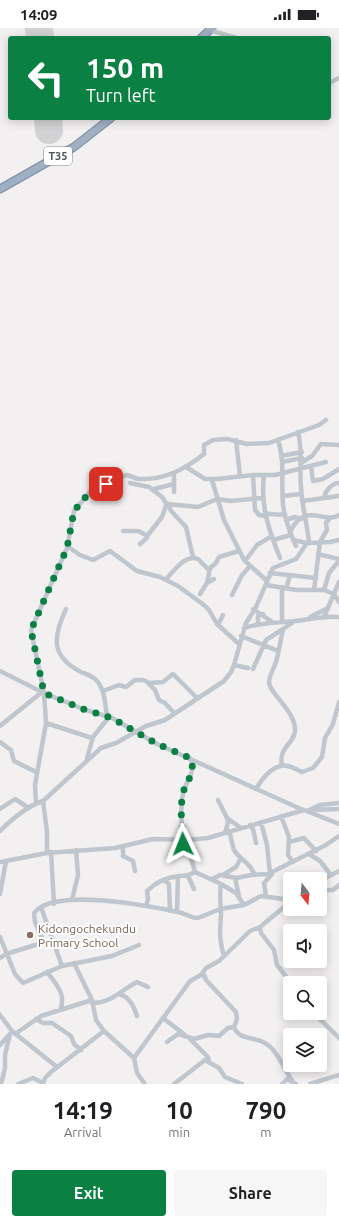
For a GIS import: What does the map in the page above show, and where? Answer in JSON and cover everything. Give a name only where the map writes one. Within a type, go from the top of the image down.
[{"type":"highway","points":[[203,36],[211,29]]},
{"type":"highway","name":"T35","points":[[0,189],[74,147],[108,120]]},
{"type":"street","points":[[211,29],[230,36]]},
{"type":"street","points":[[36,803],[34,785],[46,723],[43,692],[31,630],[67,546],[74,511],[89,493],[126,475],[139,480],[174,474],[204,454],[204,445],[206,443],[217,439],[236,440],[256,444],[269,443],[319,425],[326,420]]},
{"type":"street","points":[[0,831],[12,819],[36,803],[43,801],[72,775],[87,758],[101,748],[120,741],[136,732],[165,720],[224,681],[231,672],[244,628],[270,573],[276,566],[296,559],[308,543],[303,518],[300,468],[302,452],[298,432]]},
{"type":"street","points":[[236,440],[240,476]]},
{"type":"street","points":[[278,440],[282,462],[285,517],[296,546]]},
{"type":"street","points":[[282,462],[301,461],[312,456],[321,444],[339,445]]},
{"type":"street","points":[[281,456],[302,452]]},
{"type":"street","points":[[186,467],[199,476],[212,480],[282,473],[326,462]]},
{"type":"street","points":[[311,466],[311,478],[315,482],[339,469]]},
{"type":"street","points":[[174,474],[174,492]]},
{"type":"street","points":[[253,475],[253,497],[256,513],[303,518],[316,515],[330,518],[339,515]]},
{"type":"street","points":[[264,475],[262,498],[265,515],[280,558]]},
{"type":"street","points":[[212,480],[224,520],[239,551],[245,561],[266,583],[284,588],[324,590],[334,594],[339,602]]},
{"type":"street","points":[[130,483],[154,489],[174,484]]},
{"type":"street","points":[[324,498],[329,488],[335,483],[338,484]]},
{"type":"street","points":[[162,496],[160,491],[163,487]]},
{"type":"street","points":[[154,489],[162,496],[172,512],[186,527],[192,557]]},
{"type":"street","points":[[283,496],[301,494]]},
{"type":"street","points":[[302,501],[338,496]]},
{"type":"street","points":[[167,503],[198,507],[217,499],[231,501],[253,497],[262,498]]},
{"type":"street","points":[[140,544],[146,540],[147,536],[162,517],[167,503]]},
{"type":"street","points":[[245,561],[257,545],[290,532],[293,526],[303,518]]},
{"type":"street","points":[[314,590],[320,542],[327,530],[326,523],[330,518]]},
{"type":"street","points":[[123,531],[140,531],[147,536]]},
{"type":"street","points":[[293,540],[308,543],[339,540]]},
{"type":"street","points":[[67,546],[80,555],[93,560],[107,551],[113,552],[137,571],[160,577],[178,586],[204,605],[218,624],[239,644]]},
{"type":"street","points":[[200,594],[207,583],[209,570],[219,557],[239,551]]},
{"type":"street","points":[[318,554],[339,560],[329,573],[324,590]]},
{"type":"street","points":[[167,578],[184,560],[192,557],[198,558],[209,570]]},
{"type":"street","points":[[232,595],[242,575],[250,566]]},
{"type":"street","points":[[270,573],[316,578]]},
{"type":"street","points":[[281,621],[284,588],[290,576]]},
{"type":"street","points":[[207,583],[214,579]]},
{"type":"street","points":[[324,617],[339,582]]},
{"type":"street","points":[[307,619],[328,608]]},
{"type":"street","points":[[66,609],[57,639],[58,652],[70,665],[97,681],[103,691],[108,716],[92,738],[87,758]]},
{"type":"street","points":[[254,609],[263,614],[271,622]]},
{"type":"street","points":[[256,623],[258,616],[263,614]]},
{"type":"street","points":[[218,624],[223,615]]},
{"type":"street","points":[[244,628],[256,623],[339,617]]},
{"type":"street","points":[[281,621],[288,625]]},
{"type":"street","points":[[234,665],[250,668],[262,646],[270,636],[295,621]]},
{"type":"street","points":[[282,766],[282,752],[295,731],[288,710],[269,684],[283,628]]},
{"type":"street","points":[[241,636],[262,646],[278,651]]},
{"type":"street","points":[[0,671],[43,692],[108,716],[157,744],[256,789],[339,824]]},
{"type":"street","points":[[148,683],[165,681],[173,674],[197,698]]},
{"type":"street","points":[[103,691],[119,685],[126,687],[135,680],[141,680],[148,683],[155,690],[159,700],[165,703],[174,713]]},
{"type":"street","points":[[0,726],[43,692]]},
{"type":"street","points":[[256,789],[263,778],[282,766],[286,765],[302,772],[312,768],[322,757],[325,738],[333,724],[339,702]]},
{"type":"street","points":[[46,723],[92,738]]},
{"type":"street","points":[[0,742],[11,750],[14,761],[36,772]]},
{"type":"street","points":[[190,758],[192,762],[192,774],[184,790],[182,805],[182,828],[185,851],[190,855],[195,872],[234,891],[240,897]]},
{"type":"street","points":[[0,809],[15,799],[29,808]]},
{"type":"street","points":[[218,800],[227,817],[227,832],[234,849],[241,858],[250,865],[254,874]]},
{"type":"street","points":[[43,801],[54,904]]},
{"type":"street","points":[[0,862],[49,852],[123,847],[153,839],[183,840],[208,838],[320,805],[339,803]]},
{"type":"street","points":[[306,810],[339,809]]},
{"type":"street","points":[[281,816],[289,842],[288,855],[293,862]]},
{"type":"street","points":[[227,817],[241,828]]},
{"type":"street","points":[[261,822],[272,872]]},
{"type":"street","points":[[250,825],[253,829],[256,843]]},
{"type":"street","points":[[212,879],[218,875],[235,878],[272,872],[284,868],[316,851],[339,836]]},
{"type":"street","points":[[289,842],[304,838],[316,851]]},
{"type":"street","points":[[123,847],[123,856],[133,861],[134,871]]},
{"type":"street","points":[[72,900],[78,875],[76,850]]},
{"type":"street","points":[[309,854],[320,861],[331,875]]},
{"type":"street","points":[[223,875],[236,867],[241,858]]},
{"type":"street","points":[[0,894],[6,861]]},
{"type":"street","points":[[327,877],[339,871]]},
{"type":"street","points":[[263,896],[264,882],[272,872]]},
{"type":"street","points":[[146,906],[148,899],[147,891],[163,880],[178,876],[190,875],[194,889]]},
{"type":"street","points":[[177,912],[178,876]]},
{"type":"street","points":[[235,878],[240,897],[244,905]]},
{"type":"street","points":[[163,880],[169,884],[170,910]]},
{"type":"street","points":[[221,884],[219,931],[223,953]]},
{"type":"street","points":[[327,890],[333,890],[339,885]]},
{"type":"street","points":[[0,958],[6,954],[42,943],[43,940],[34,914],[41,907],[72,900],[100,900],[146,906],[170,910],[198,918],[220,910],[244,905],[263,896],[283,900]]},
{"type":"street","points":[[41,907],[62,966]]},
{"type":"street","points":[[134,1058],[158,1024],[165,1020],[184,988],[191,980],[203,973],[206,968],[219,961],[247,933],[260,927],[283,907]]},
{"type":"street","points":[[260,927],[261,933],[274,950],[277,965],[285,976]]},
{"type":"street","points":[[0,937],[15,974],[23,983],[62,966],[100,959],[139,946]]},
{"type":"street","points":[[74,963],[92,1002],[94,1018],[104,1031],[134,1058],[139,1082],[145,1084]]},
{"type":"street","points":[[47,972],[62,993],[62,1004],[60,1010]]},
{"type":"street","points":[[203,973],[206,980],[236,1012],[237,1019],[234,1026],[236,1031],[242,1036],[262,1041],[268,1045],[294,1083]]},
{"type":"street","points":[[0,1044],[12,1033],[36,1019],[60,1010],[92,1002],[105,1001],[119,994],[124,988],[136,982],[148,987]]},
{"type":"street","points":[[119,994],[125,996],[131,1003],[137,1016]]},
{"type":"street","points":[[0,1015],[12,1033],[57,1067]]},
{"type":"street","points":[[36,1019],[43,1022],[52,1023],[71,1036],[74,1044],[81,1050]]},
{"type":"street","points":[[165,1020],[190,1039],[207,1056],[209,1060],[219,1068],[225,1077],[242,1084]]},
{"type":"street","points":[[321,1020],[339,1038]]},
{"type":"street","points":[[167,1042],[178,1034],[190,1039],[208,1035],[219,1036],[228,1028],[234,1026]]},
{"type":"street","points":[[18,1084],[26,1079],[33,1078],[43,1084],[45,1078],[57,1067],[104,1031]]},
{"type":"street","points":[[1,1084],[5,1068],[5,1055],[12,1033]]},
{"type":"street","points":[[174,1084],[202,1061],[209,1060]]},
{"type":"street","points":[[310,1084],[339,1075]]},
{"type":"street","points":[[282,1084],[287,1079],[294,1083]]},
{"type":"runway","points":[[39,28],[40,36]]},
{"type":"runway","points":[[48,120],[49,130]]},
{"type":"place","name":"Kidongochekundu Primary School","points":[[30,935]]},
{"type":"route","points":[[106,484],[85,496],[74,511],[71,518],[67,548],[58,570],[49,586],[31,630],[44,693],[83,709],[112,718],[157,744],[190,758],[192,762],[192,774],[184,790],[182,805],[182,828],[185,840],[182,840],[183,844]]}]
